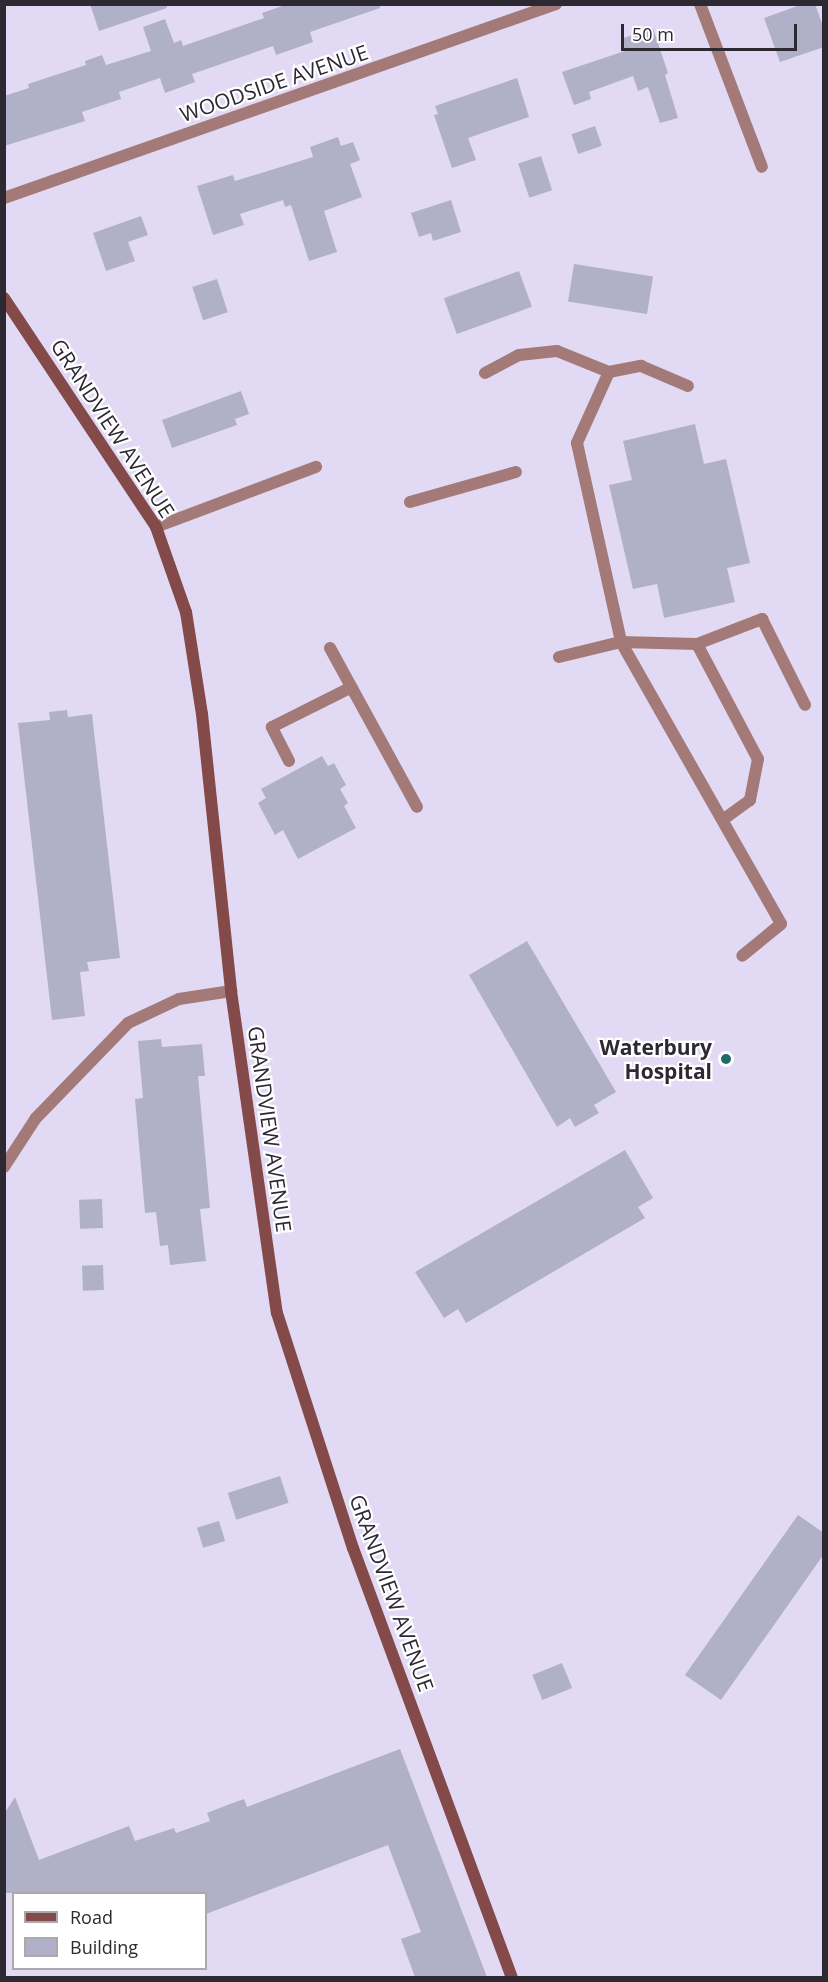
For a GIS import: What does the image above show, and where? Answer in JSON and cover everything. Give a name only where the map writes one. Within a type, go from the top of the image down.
[{"type":"main road","name":"GRANDVIEW AVENUE","points":[[4,298],[156,527],[186,612],[202,714],[231,991],[277,1313],[353,1548],[512,1977]]},
{"type":"street","name":"WOODSIDE AVENUE","points":[[4,198],[556,4]]},
{"type":"street","points":[[700,4],[762,167]]},
{"type":"street","points":[[485,373],[519,355],[557,351],[609,372],[641,366],[688,386]]},
{"type":"street","points":[[609,372],[576,443],[621,642],[781,924],[742,956]]},
{"type":"street","points":[[156,527],[315,467]]},
{"type":"street","points":[[410,502],[516,472]]},
{"type":"street","points":[[559,657],[621,642],[697,644],[762,619],[805,705]]},
{"type":"street","points":[[697,644],[758,759],[750,800],[722,820]]},
{"type":"street","points":[[330,648],[417,807]]},
{"type":"street","points":[[289,761],[272,727],[352,687]]},
{"type":"street","points":[[4,1167],[36,1119],[128,1023],[179,999],[231,991]]},
{"type":"building","points":[[90,4],[166,4],[167,8],[99,31]]},
{"type":"building","points":[[288,4],[380,4],[380,8],[310,32],[313,42],[276,55],[273,46],[192,74],[195,82],[165,93],[160,78],[119,92],[121,99],[82,112],[85,121],[4,146],[4,96],[29,88],[28,84],[86,65],[85,61],[102,55],[106,65],[151,51],[143,27],[165,19],[174,43],[181,40],[183,46],[264,18],[262,13]]},
{"type":"building","points":[[803,4],[815,4],[824,29],[824,47],[780,62],[764,18]]},
{"type":"building","points":[[653,28],[668,73],[665,75],[678,118],[660,123],[648,87],[638,91],[633,76],[589,92],[591,99],[574,105],[562,72],[625,51],[621,39]]},
{"type":"building","points":[[517,78],[529,117],[468,138],[476,160],[452,168],[434,115],[438,114],[435,106]]},
{"type":"building","points":[[595,126],[602,146],[578,154],[571,134]]},
{"type":"building","points":[[338,137],[341,146],[353,142],[360,160],[350,164],[362,197],[324,211],[337,252],[309,261],[291,205],[285,207],[283,200],[240,214],[244,225],[213,235],[197,186],[233,175],[235,181],[313,157],[310,147]]},
{"type":"building","points":[[541,156],[552,190],[529,198],[518,163]]},
{"type":"building","points":[[451,200],[461,232],[433,241],[431,233],[419,237],[411,213]]},
{"type":"building","points":[[141,216],[148,235],[128,242],[135,261],[106,271],[93,233]]},
{"type":"building","points":[[574,264],[653,277],[647,314],[568,302]]},
{"type":"building","points":[[519,271],[532,307],[457,334],[444,298]]},
{"type":"building","points":[[217,279],[228,312],[203,320],[192,287]]},
{"type":"building","points":[[241,391],[249,414],[235,419],[237,425],[172,448],[162,420]]},
{"type":"building","points":[[695,424],[704,464],[726,459],[750,563],[727,568],[735,602],[664,618],[657,584],[633,589],[609,485],[632,480],[623,441]]},
{"type":"building","points":[[67,710],[68,717],[92,714],[120,958],[87,962],[89,971],[80,972],[85,1016],[52,1020],[18,723],[50,720],[49,712]]},
{"type":"building","points":[[322,756],[328,766],[334,763],[346,785],[340,789],[348,803],[344,806],[356,828],[298,859],[283,830],[275,835],[258,803],[266,798],[261,789]]},
{"type":"building","points":[[527,941],[616,1092],[594,1105],[599,1113],[575,1127],[570,1118],[557,1127],[469,975]]},
{"type":"building","points":[[161,1039],[162,1047],[202,1044],[205,1076],[198,1076],[210,1208],[200,1209],[206,1261],[170,1265],[168,1245],[160,1246],[156,1212],[145,1213],[135,1099],[143,1098],[138,1041]]},
{"type":"building","points":[[625,1150],[653,1198],[638,1207],[645,1218],[466,1323],[458,1309],[444,1318],[415,1272]]},
{"type":"building","points":[[102,1199],[103,1228],[80,1229],[79,1200]]},
{"type":"building","points":[[103,1265],[104,1290],[83,1291],[82,1266]]},
{"type":"building","points":[[280,1476],[289,1503],[236,1520],[228,1493]]},
{"type":"building","points":[[798,1515],[824,1533],[824,1554],[721,1700],[685,1675]]},
{"type":"building","points":[[219,1521],[225,1541],[203,1548],[197,1528]]},
{"type":"building","points":[[562,1663],[572,1688],[542,1700],[532,1675]]},
{"type":"building","points":[[400,1749],[487,1977],[415,1977],[401,1939],[421,1932],[388,1845],[207,1914],[207,1892],[4,1893],[4,1814],[15,1797],[39,1860],[129,1826],[135,1841],[174,1828],[176,1833],[210,1821],[207,1813],[244,1799],[247,1807]]},
{"type":"place","name":"Waterbury Hospital","points":[[726,1059]]}]
